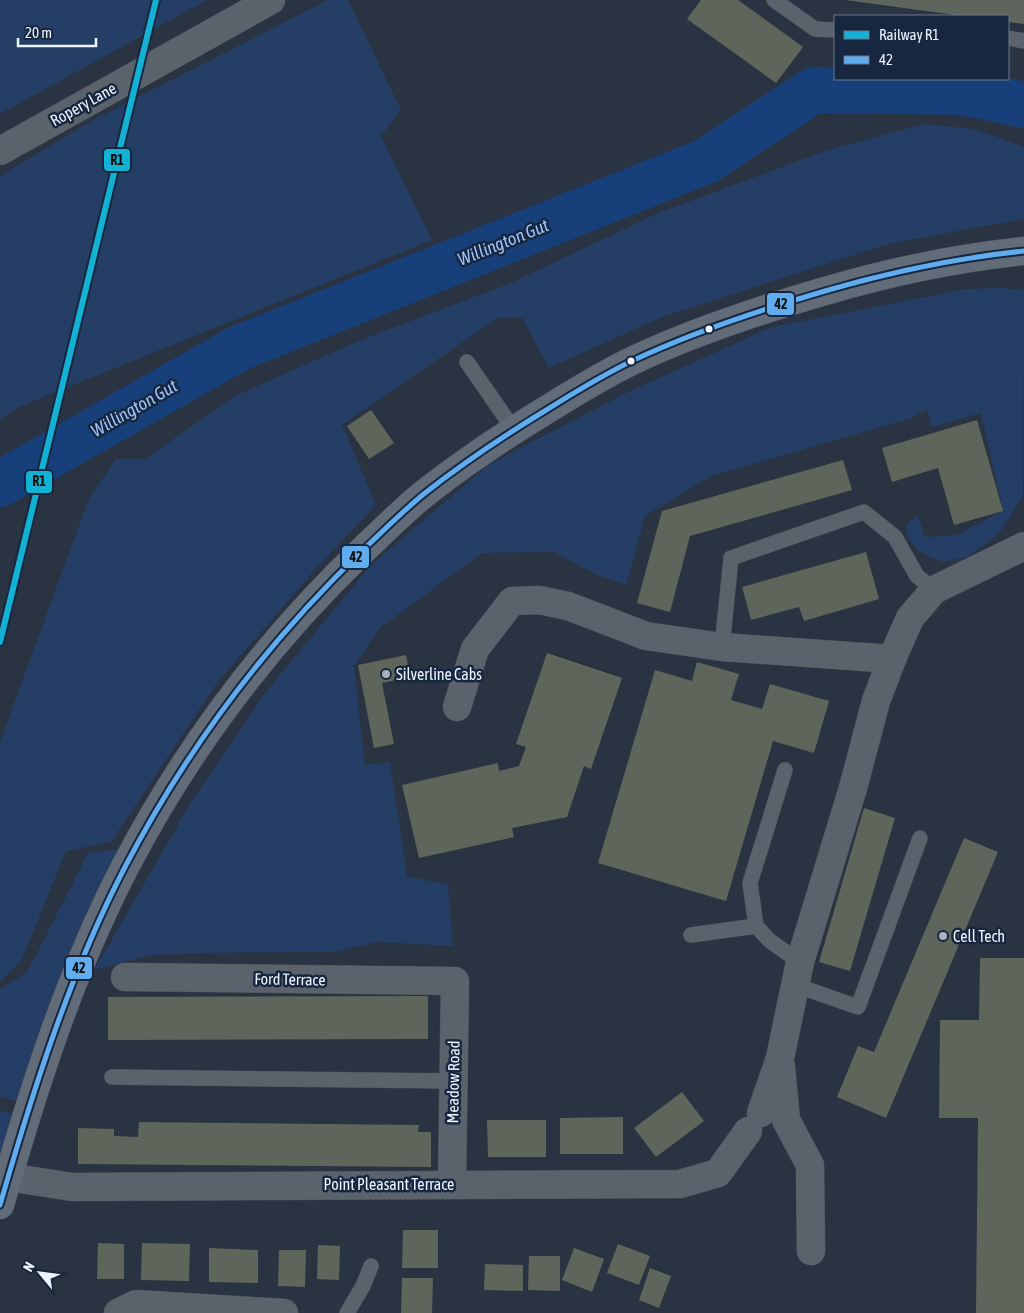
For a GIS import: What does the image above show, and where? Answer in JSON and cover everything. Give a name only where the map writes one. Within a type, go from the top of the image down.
[{"type":"main road","points":[[0,1205],[41,1072],[72,987],[100,918],[152,818],[197,746],[233,694],[271,647],[337,575],[422,496],[470,459],[586,385],[634,360],[691,335],[744,316],[873,278],[985,255],[1024,250]]},
{"type":"street","name":"Ropery Lane","points":[[0,151],[271,0]]},
{"type":"street","points":[[811,1252],[810,1165],[786,1120],[780,1058],[797,974],[876,702],[910,618],[934,590],[1024,546]]},
{"type":"street","points":[[458,707],[475,649],[512,601],[539,600],[568,606],[646,636],[722,646],[892,659]]},
{"type":"street","name":"Ford Terrace","points":[[124,977],[455,981]]},
{"type":"street","name":"Meadow Road","points":[[452,1184],[455,981]]},
{"type":"street","name":"Point Pleasant Terrace","points":[[8,1178],[72,1187],[680,1184],[718,1173],[754,1122],[780,1058]]},
{"type":"street","points":[[118,1313],[136,1304],[284,1313]]},
{"type":"lane","points":[[774,0],[815,28],[834,30]]},
{"type":"lane","points":[[1009,38],[1024,41]]},
{"type":"lane","points":[[467,362],[514,430]]},
{"type":"lane","points":[[722,646],[731,558],[864,512],[895,537],[917,576],[934,590]]},
{"type":"lane","points":[[785,770],[750,883],[756,926],[797,974],[858,1007],[920,838]]},
{"type":"lane","points":[[691,935],[756,926]]},
{"type":"lane","points":[[112,1077],[453,1081]]},
{"type":"lane","points":[[346,1313],[363,1286],[371,1266]]},
{"type":"shaded area","points":[[0,0],[207,0],[0,114]]},
{"type":"shaded area","points":[[328,0],[348,0],[401,110],[381,136],[432,240],[19,407],[0,419],[0,176],[97,118]]},
{"type":"shaded area","points":[[924,124],[975,129],[1024,147],[1024,219],[888,244],[662,317],[549,368],[522,318],[498,318],[342,425],[376,505],[318,566],[217,683],[111,842],[66,851],[22,960],[0,982],[0,742],[89,498],[116,459],[145,459],[235,396],[356,342],[513,282],[656,214],[825,151]]},
{"type":"shaded area","points":[[1002,288],[1024,290],[1023,497],[998,535],[967,557],[942,562],[918,551],[908,537],[906,525],[918,515],[925,537],[956,535],[1003,511],[981,413],[931,427],[927,409],[912,418],[711,476],[645,516],[626,585],[595,574],[554,552],[482,553],[380,628],[354,666],[365,765],[390,762],[407,876],[448,885],[453,946],[377,942],[334,952],[151,955],[94,970],[190,804],[265,693],[371,565],[488,465],[628,392],[772,327],[966,289]]},
{"type":"shaded area","points":[[118,849],[56,993],[17,1101],[0,1097],[0,989],[28,971],[88,853]]},
{"type":"shaded area","points":[[0,1110],[14,1115],[0,1163]]},
{"type":"building","points":[[701,0],[738,0],[803,47],[776,83],[687,19]]},
{"type":"building","points":[[845,0],[1024,0],[1024,24],[1009,22],[1009,15],[956,15]]},
{"type":"building","points":[[371,410],[394,443],[369,459],[347,426]]},
{"type":"building","points":[[977,420],[1003,511],[954,525],[938,468],[892,482],[882,448]]},
{"type":"building","points":[[843,460],[852,490],[690,536],[670,612],[637,603],[662,511]]},
{"type":"building","points":[[866,552],[879,599],[804,621],[799,607],[751,620],[742,587]]},
{"type":"building","points":[[547,653],[622,678],[591,769],[584,766],[567,817],[512,828],[514,837],[419,858],[402,785],[498,763],[499,771],[519,766],[526,747],[516,744]]},
{"type":"building","points":[[406,655],[410,677],[382,683],[394,744],[374,748],[358,665]]},
{"type":"building","points":[[697,662],[739,674],[731,700],[762,709],[770,684],[829,701],[814,753],[773,741],[726,901],[598,863],[655,670],[692,681]]},
{"type":"building","points":[[864,808],[895,818],[850,971],[819,962]]},
{"type":"building","points":[[964,838],[998,852],[886,1118],[837,1097],[858,1046],[874,1052]]},
{"type":"building","points":[[980,958],[1024,958],[1024,1313],[976,1313],[978,1118],[939,1118],[940,1020],[979,1020]]},
{"type":"building","points":[[428,996],[428,1039],[108,1040],[108,997]]},
{"type":"building","points":[[682,1092],[704,1121],[656,1157],[634,1128]]},
{"type":"building","points":[[623,1117],[623,1154],[560,1154],[560,1118]]},
{"type":"building","points":[[487,1120],[546,1120],[546,1157],[488,1157]]},
{"type":"building","points":[[139,1122],[419,1125],[418,1132],[431,1132],[431,1167],[78,1164],[78,1128],[114,1129],[114,1136],[138,1137]]},
{"type":"building","points":[[403,1230],[438,1230],[438,1268],[402,1268]]},
{"type":"building","points":[[98,1243],[124,1244],[124,1279],[97,1279]]},
{"type":"building","points":[[142,1243],[190,1244],[189,1281],[141,1280]]},
{"type":"building","points":[[618,1244],[650,1256],[639,1285],[607,1273]]},
{"type":"building","points":[[318,1245],[340,1246],[339,1280],[317,1279]]},
{"type":"building","points":[[209,1248],[258,1250],[258,1283],[209,1282]]},
{"type":"building","points":[[574,1248],[604,1259],[592,1292],[562,1280]]},
{"type":"building","points":[[279,1250],[306,1250],[305,1287],[278,1286]]},
{"type":"building","points":[[529,1256],[560,1256],[560,1291],[528,1290]]},
{"type":"building","points":[[485,1264],[523,1265],[523,1291],[484,1290]]},
{"type":"building","points":[[650,1268],[671,1276],[659,1308],[639,1300]]},
{"type":"building","points":[[402,1278],[433,1278],[432,1313],[401,1313]]},
{"type":"waterway","name":"Willington Gut","points":[[0,484],[239,348],[706,161],[814,90],[964,92],[1024,105]]},
{"type":"rail line","name":"R1","points":[[0,642],[156,0]]},
{"type":"transit line","name":"42","points":[[0,1205],[40,1075],[70,990],[105,907],[149,823],[202,739],[262,659],[328,584],[394,520],[439,482],[512,431],[599,378],[657,349],[704,330],[849,284],[948,262],[1024,251]]},
{"type":"place","name":"Silverline Cabs","points":[[386,674]]},
{"type":"place","name":"Cell Tech","points":[[943,936]]}]
